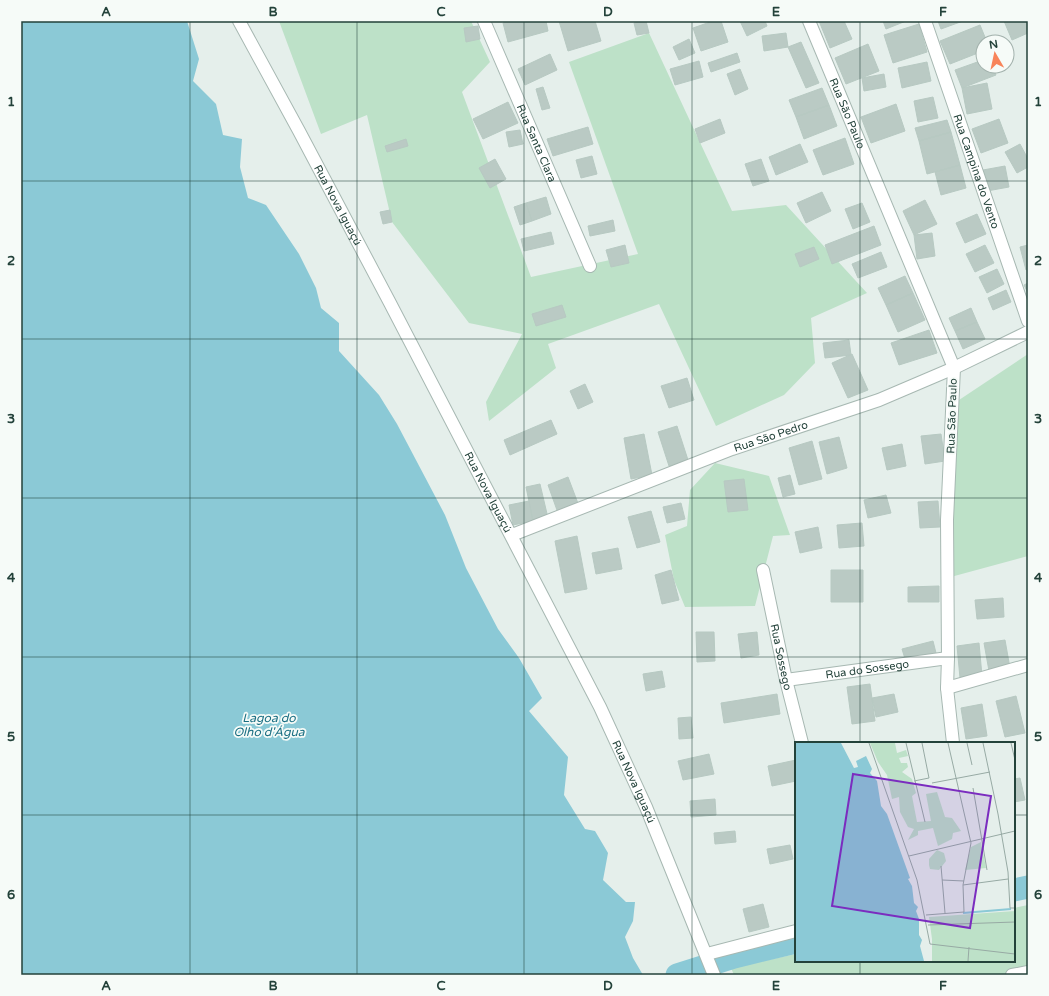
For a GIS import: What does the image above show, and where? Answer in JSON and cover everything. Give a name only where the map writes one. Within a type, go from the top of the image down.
[{"type":"street","name":"Rua Nova Iguaçú","points":[[239,21],[310,151],[512,535],[600,707],[646,807],[707,954],[714,975]]},
{"type":"street","name":"Rua Santa Clara","points":[[484,21],[590,266]]},
{"type":"street","name":"Rua São Paulo","points":[[809,21],[954,368],[947,520],[948,658],[946,688],[954,742]]},
{"type":"street","name":"Rua Campina do Vento","points":[[925,21],[1028,322]]},
{"type":"street","name":"Rua São Pedro","points":[[512,535],[732,449],[879,400],[954,368],[1028,332]]},
{"type":"street","name":"Rua Sossego","points":[[763,570],[786,680],[802,742]]},
{"type":"street","name":"Rua do Sossego","points":[[786,680],[948,658]]},
{"type":"street","points":[[946,688],[1028,665]]},
{"type":"street","points":[[707,954],[795,931]]},
{"type":"street","points":[[1012,975],[1028,972]]},
{"type":"green space","points":[[279,21],[471,21],[490,62],[462,92],[531,277],[638,254],[569,62],[649,33],[732,211],[786,205],[867,293],[811,318],[815,363],[784,395],[716,426],[659,304],[548,344],[556,368],[489,421],[486,402],[522,334],[469,323],[392,222],[367,115],[321,134]]},
{"type":"green space","points":[[1028,354],[1028,556],[947,578],[959,400]]},
{"type":"green space","points":[[715,463],[769,476],[790,535],[773,536],[755,606],[685,607],[674,580],[665,535],[687,526],[690,490]]},
{"type":"green space","points":[[1028,905],[1028,975],[734,975],[731,968],[795,954],[795,962],[1015,962],[1015,908]]},
{"type":"water","name":"Lagoa do Olho d'Água","points":[[21,21],[187,21],[199,59],[193,81],[216,104],[223,135],[242,139],[240,167],[248,198],[266,205],[299,254],[316,288],[321,308],[339,323],[339,351],[379,395],[397,424],[445,515],[466,568],[498,629],[519,658],[542,698],[529,711],[568,757],[564,795],[585,829],[595,831],[608,853],[603,880],[626,902],[635,902],[633,921],[625,937],[633,958],[643,975],[21,975]]},
{"type":"building","points":[[511,21],[546,21],[548,31],[508,42],[503,23]]},
{"type":"building","points":[[559,21],[595,21],[601,41],[568,51]]},
{"type":"building","points":[[646,21],[649,33],[637,35],[634,23]]},
{"type":"building","points":[[713,21],[721,21],[728,42],[701,51],[693,28]]},
{"type":"building","points":[[740,21],[765,21],[767,26],[747,36]]},
{"type":"building","points":[[819,21],[844,21],[852,39],[830,48]]},
{"type":"building","points":[[883,21],[906,21],[886,29]]},
{"type":"building","points":[[938,21],[963,21],[941,29]]},
{"type":"building","points":[[1004,21],[1028,21],[1028,33],[1015,39],[1015,34],[1009,34]]},
{"type":"building","points":[[919,24],[927,52],[893,63],[884,35]]},
{"type":"building","points":[[980,25],[984,34],[975,34],[975,54],[950,64],[940,41]]},
{"type":"building","points":[[478,26],[480,39],[466,42],[464,28]]},
{"type":"building","points":[[786,33],[788,47],[764,51],[762,36]]},
{"type":"building","points":[[689,39],[695,53],[679,60],[673,47]]},
{"type":"building","points":[[801,42],[819,83],[806,88],[788,47]]},
{"type":"building","points":[[868,44],[879,71],[846,84],[835,58]]},
{"type":"building","points":[[737,53],[740,62],[711,72],[708,63]]},
{"type":"building","points":[[550,54],[557,70],[525,85],[518,69]]},
{"type":"building","points":[[699,61],[703,77],[675,85],[670,69]]},
{"type":"building","points":[[927,62],[931,81],[902,88],[898,68]]},
{"type":"building","points":[[975,63],[975,74],[996,75],[962,88],[955,70]]},
{"type":"building","points":[[740,69],[748,89],[735,95],[727,74]]},
{"type":"building","points":[[884,74],[886,87],[864,91],[862,78]]},
{"type":"building","points":[[987,83],[992,109],[967,114],[962,88]]},
{"type":"building","points":[[543,87],[550,108],[542,110],[536,89]]},
{"type":"building","points":[[822,88],[829,105],[796,117],[789,100]]},
{"type":"building","points":[[933,97],[938,118],[918,122],[914,101]]},
{"type":"building","points":[[508,102],[518,123],[483,139],[473,119]]},
{"type":"building","points":[[896,104],[905,131],[871,143],[861,117]]},
{"type":"building","points":[[829,105],[837,126],[804,139],[796,117]]},
{"type":"building","points":[[720,119],[725,133],[700,143],[695,129]]},
{"type":"building","points":[[999,119],[1008,143],[981,153],[972,129]]},
{"type":"building","points":[[947,120],[951,132],[919,141],[915,128]]},
{"type":"building","points":[[588,127],[593,144],[553,156],[547,139]]},
{"type":"building","points":[[520,130],[523,144],[509,147],[506,132]]},
{"type":"building","points":[[951,132],[960,165],[927,174],[919,141]]},
{"type":"building","points":[[845,138],[854,164],[823,175],[813,150]]},
{"type":"building","points":[[406,139],[408,146],[387,152],[385,146]]},
{"type":"building","points":[[800,144],[808,162],[776,175],[769,157]]},
{"type":"building","points":[[1020,144],[1028,159],[1028,167],[1017,173],[1005,152]]},
{"type":"building","points":[[592,156],[597,174],[581,178],[576,160]]},
{"type":"building","points":[[495,159],[506,179],[490,188],[479,168]]},
{"type":"building","points":[[761,159],[769,181],[753,186],[745,164]]},
{"type":"building","points":[[960,165],[966,188],[941,195],[935,172]]},
{"type":"building","points":[[1005,166],[1009,187],[987,191],[983,170]]},
{"type":"building","points":[[822,192],[831,211],[806,223],[797,203]]},
{"type":"building","points":[[546,197],[551,214],[532,221],[526,203]]},
{"type":"building","points":[[925,200],[937,224],[914,235],[903,211]]},
{"type":"building","points":[[526,203],[532,221],[520,225],[514,207]]},
{"type":"building","points":[[862,203],[870,222],[853,229],[845,209]]},
{"type":"building","points":[[390,210],[392,222],[383,224],[380,212]]},
{"type":"building","points":[[977,214],[986,234],[965,243],[956,223]]},
{"type":"building","points":[[613,220],[615,231],[590,236],[588,226]]},
{"type":"building","points":[[874,226],[881,245],[832,264],[825,245]]},
{"type":"building","points":[[551,232],[554,244],[524,251],[521,239]]},
{"type":"building","points":[[932,233],[935,256],[917,259],[914,235]]},
{"type":"building","points":[[625,245],[629,263],[611,267],[606,250]]},
{"type":"building","points":[[985,245],[994,263],[975,272],[966,254]]},
{"type":"building","points":[[1028,245],[1028,269],[1026,270],[1020,247]]},
{"type":"building","points":[[814,247],[819,259],[800,267],[795,254]]},
{"type":"building","points":[[881,252],[887,267],[858,278],[852,264]]},
{"type":"building","points":[[997,269],[1004,284],[987,293],[979,277]]},
{"type":"building","points":[[905,276],[913,293],[886,305],[878,288]]},
{"type":"building","points":[[1028,283],[1028,293],[1024,285]]},
{"type":"building","points":[[1006,290],[1011,302],[993,310],[988,298]]},
{"type":"building","points":[[913,293],[925,320],[898,332],[886,305]]},
{"type":"building","points":[[562,305],[566,317],[536,326],[532,314]]},
{"type":"building","points":[[971,308],[977,322],[955,331],[949,318]]},
{"type":"building","points":[[977,322],[985,339],[963,349],[955,331]]},
{"type":"building","points":[[929,330],[937,353],[899,365],[891,343]]},
{"type":"building","points":[[849,340],[851,355],[825,358],[823,343]]},
{"type":"building","points":[[852,354],[868,390],[848,398],[832,363]]},
{"type":"building","points":[[687,378],[694,400],[669,408],[661,386]]},
{"type":"building","points":[[585,384],[593,402],[578,409],[570,391]]},
{"type":"building","points":[[551,420],[557,434],[510,455],[504,440]]},
{"type":"building","points":[[677,426],[688,460],[669,466],[658,432]]},
{"type":"building","points":[[644,434],[652,475],[631,479],[624,438]]},
{"type":"building","points":[[941,434],[945,461],[925,464],[921,436]]},
{"type":"building","points":[[839,437],[847,468],[827,474],[819,442]]},
{"type":"building","points":[[812,441],[822,479],[799,485],[789,448]]},
{"type":"building","points":[[902,444],[906,466],[887,470],[882,448]]},
{"type":"building","points":[[790,475],[795,494],[783,497],[778,478]]},
{"type":"building","points":[[568,477],[579,506],[558,513],[548,485]]},
{"type":"building","points":[[744,479],[748,510],[728,512],[724,481]]},
{"type":"building","points":[[540,484],[548,518],[533,521],[526,487]]},
{"type":"building","points":[[886,495],[891,513],[868,518],[864,500]]},
{"type":"building","points":[[529,501],[533,521],[513,525],[509,505]]},
{"type":"building","points":[[938,501],[940,527],[920,528],[918,502]]},
{"type":"building","points":[[681,503],[685,519],[667,523],[663,507]]},
{"type":"building","points":[[651,511],[660,542],[637,548],[628,517]]},
{"type":"building","points":[[862,523],[864,546],[839,548],[837,525]]},
{"type":"building","points":[[818,527],[822,548],[800,553],[795,532]]},
{"type":"building","points":[[577,536],[587,589],[565,593],[555,541]]},
{"type":"building","points":[[618,548],[622,569],[596,574],[592,553]]},
{"type":"building","points":[[671,570],[679,600],[662,604],[655,575]]},
{"type":"building","points":[[831,570],[863,570],[863,602],[831,602]]},
{"type":"building","points":[[939,586],[939,602],[908,602],[908,587]]},
{"type":"building","points":[[1003,598],[1004,617],[977,619],[975,600]]},
{"type":"building","points":[[696,632],[714,632],[715,661],[697,662]]},
{"type":"building","points":[[757,632],[759,655],[741,658],[738,634]]},
{"type":"building","points":[[1005,640],[1010,668],[989,671],[984,643]]},
{"type":"building","points":[[933,641],[936,653],[906,662],[902,649]]},
{"type":"building","points":[[979,643],[982,676],[960,678],[957,646]]},
{"type":"building","points":[[662,671],[665,687],[646,691],[643,674]]},
{"type":"building","points":[[870,684],[875,721],[852,724],[847,687]]},
{"type":"building","points":[[777,694],[780,714],[724,723],[721,703]]},
{"type":"building","points":[[894,694],[898,712],[876,717],[872,698]]},
{"type":"building","points":[[1016,696],[1025,733],[1005,737],[996,701]]},
{"type":"building","points":[[982,704],[987,736],[966,739],[961,708]]},
{"type":"building","points":[[691,717],[693,738],[679,739],[678,718]]},
{"type":"building","points":[[709,754],[714,774],[683,780],[678,761]]},
{"type":"building","points":[[795,760],[795,781],[772,786],[768,766]]},
{"type":"building","points":[[1020,778],[1025,800],[1015,802],[1015,779]]},
{"type":"building","points":[[715,799],[716,815],[691,817],[690,801]]},
{"type":"building","points":[[735,831],[736,842],[715,844],[714,833]]},
{"type":"building","points":[[790,845],[793,859],[770,864],[767,849]]},
{"type":"building","points":[[763,904],[769,927],[749,932],[743,909]]},
{"type":"waterway","points":[[1015,890],[1028,887]]},
{"type":"waterway","points":[[677,975],[734,957],[795,942]]}]
